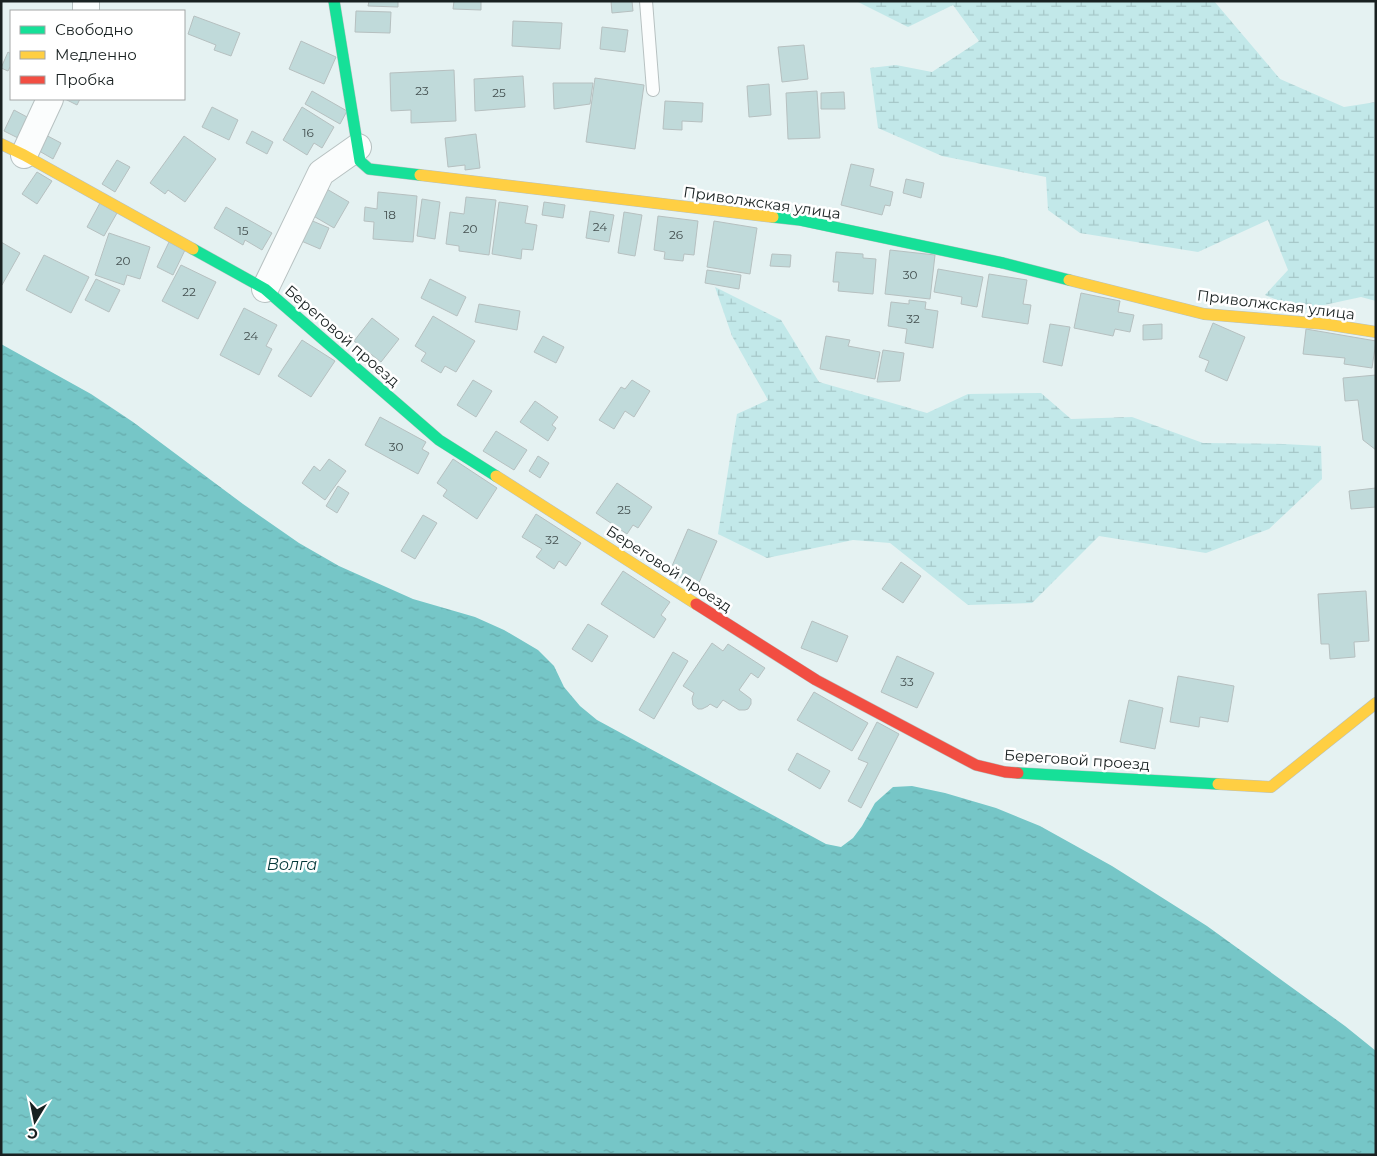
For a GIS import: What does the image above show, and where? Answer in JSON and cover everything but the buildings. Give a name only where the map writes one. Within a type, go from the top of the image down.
[{"type":"street","name":"Приволжская улица","points":[[334,1],[360,160],[369,169],[800,220],[1002,263],[1204,314],[1325,324],[1376,332]]},
{"type":"street","points":[[12,150],[49,100]]},
{"type":"street","points":[[265,289],[321,173],[358,147]]},
{"type":"street","name":"Береговой проезд","points":[[12,150],[265,289],[439,440],[816,680],[976,765],[1005,772],[1271,787],[1376,703]]},
{"type":"lane","points":[[646,1],[653,90]]},
{"type":"green space","points":[[856,1],[1214,1],[1280,79],[1344,107],[1376,102],[1376,301],[1361,297],[1301,310],[1265,295],[1288,270],[1268,220],[1198,252],[1080,233],[1048,210],[1046,177],[942,156],[878,128],[870,68],[896,65],[932,72],[979,41],[953,5],[908,27]]},
{"type":"green space","points":[[715,287],[781,320],[819,382],[927,413],[968,394],[1041,393],[1071,419],[1132,417],[1203,443],[1321,446],[1322,479],[1269,529],[1206,553],[1099,536],[1032,603],[968,605],[890,543],[853,540],[767,558],[718,534],[737,414],[768,400],[732,336]]},
{"type":"water","name":"Волга","points":[[1,344],[91,394],[133,422],[299,543],[339,566],[413,599],[475,617],[504,630],[538,650],[554,666],[564,687],[580,706],[597,720],[826,844],[841,847],[853,838],[875,803],[893,787],[912,786],[945,793],[996,808],[1040,826],[1112,866],[1207,926],[1345,1026],[1376,1051],[1376,1155],[1,1155]]},
{"type":"traffic: fast","points":[[334,1],[360,161],[369,169],[420,175]]},
{"type":"traffic: fast","points":[[773,217],[800,220],[1003,263],[1069,280]]},
{"type":"traffic: fast","points":[[193,249],[265,289],[439,440],[496,476]]},
{"type":"traffic: fast","points":[[1018,773],[1218,784]]},
{"type":"traffic: slow","points":[[1,144],[193,249]]},
{"type":"traffic: slow","points":[[420,175],[773,217]]},
{"type":"traffic: slow","points":[[1069,280],[1204,314],[1325,324],[1376,332]]},
{"type":"traffic: slow","points":[[496,476],[696,604]]},
{"type":"traffic: slow","points":[[1218,784],[1271,787],[1376,703]]},
{"type":"traffic: jam","points":[[696,604],[816,680],[976,765],[1018,773]]}]
